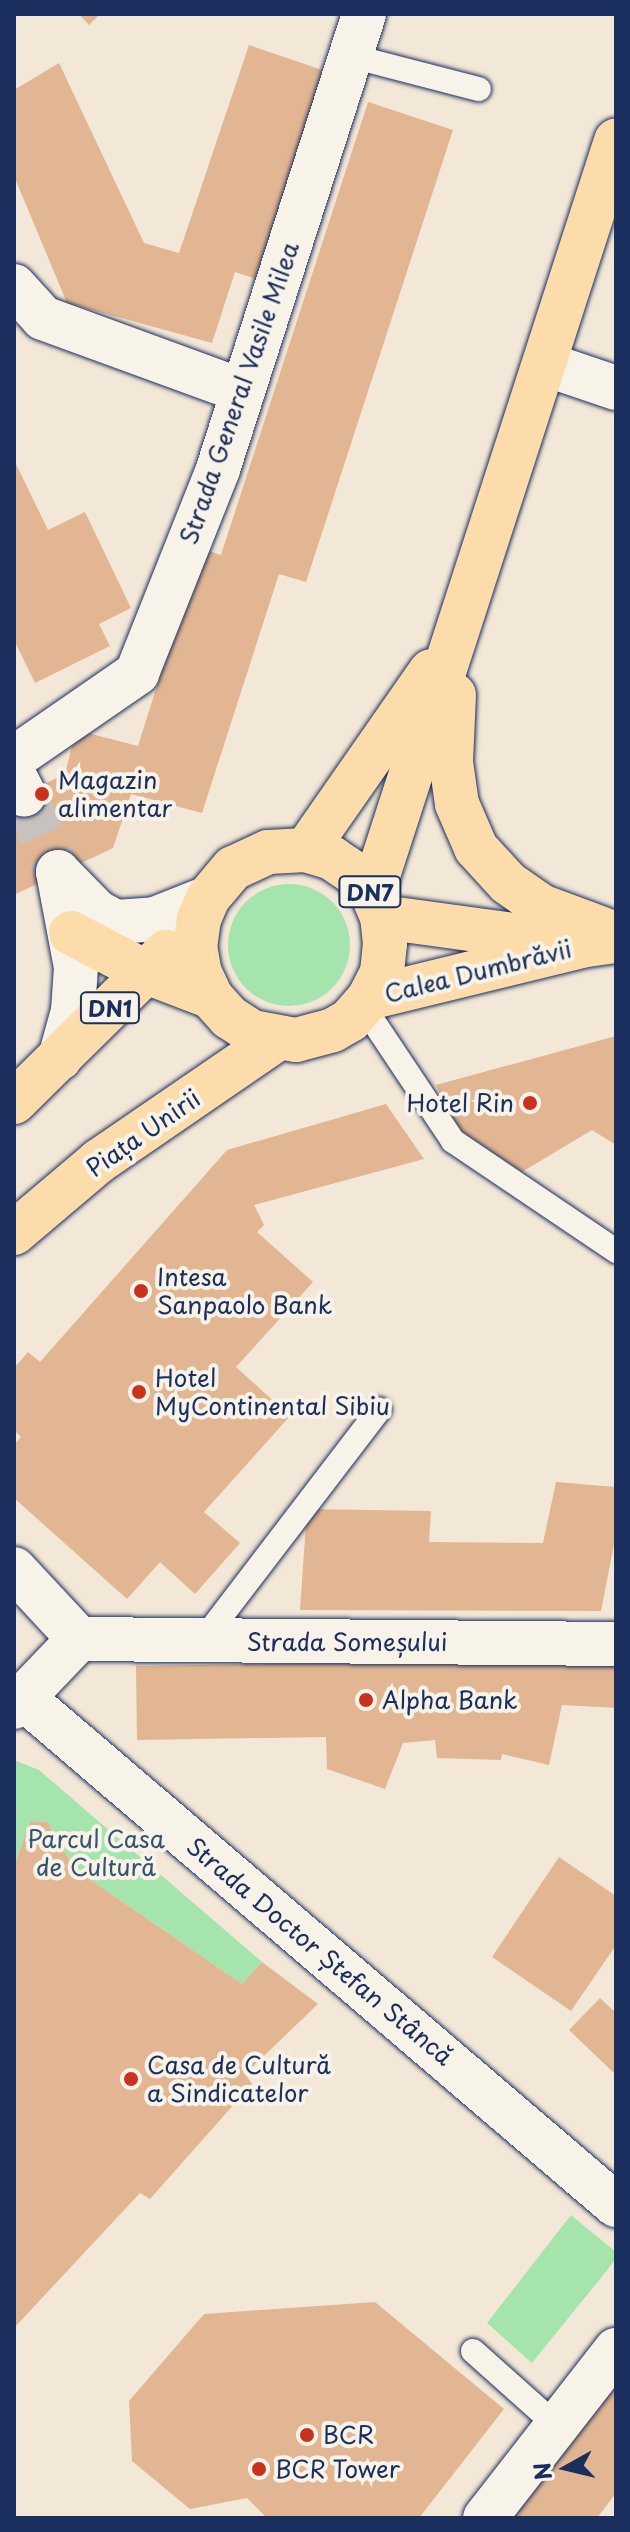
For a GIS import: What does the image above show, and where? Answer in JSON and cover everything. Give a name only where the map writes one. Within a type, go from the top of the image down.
[{"type":"main road","name":"DN7","points":[[377,905],[459,630],[616,141]]},
{"type":"main road","name":"DN7","points":[[306,850],[459,630]]},
{"type":"main road","points":[[459,630],[451,762],[457,804],[476,848],[508,883],[541,906],[606,940]]},
{"type":"main road","name":"DN7","points":[[203,908],[219,882],[249,858],[287,849],[306,850],[332,858],[354,873],[377,905],[385,944],[382,972],[366,1002]]},
{"type":"main road","name":"Calea Dumbrăvii","points":[[377,905],[606,940]]},
{"type":"main road","points":[[203,908],[195,946],[200,973],[211,997],[229,1017],[252,1032],[277,1039],[296,1040],[333,1030],[366,1002]]},
{"type":"main road","name":"DN1","points":[[14,1102],[146,972],[203,908]]},
{"type":"main road","points":[[71,933],[146,972],[211,997]]},
{"type":"main road","name":"Calea Dumbrăvii","points":[[366,1002],[606,940]]},
{"type":"main road","name":"Piața Unirii","points":[[14,1233],[99,1161],[277,1039]]},
{"type":"street","name":"Strada General Vasile Milea","points":[[17,776],[137,673],[218,469],[364,14]]},
{"type":"street","points":[[14,286],[43,318],[243,391]]},
{"type":"street","points":[[545,364],[616,388]]},
{"type":"street","points":[[60,1058],[75,992],[76,967],[58,872],[97,912],[116,922],[155,919],[203,908]]},
{"type":"street","points":[[14,1569],[79,1639],[18,1702]]},
{"type":"street","name":"Strada Someșului","points":[[79,1639],[616,1644]]},
{"type":"street","name":"Strada Doctor Ștefan Stâncă","points":[[18,1702],[382,2002],[616,2205]]},
{"type":"street","points":[[485,2518],[616,2350]]},
{"type":"lane","points":[[351,56],[479,89]]},
{"type":"lane","points":[[366,1002],[453,1141],[616,1251]]},
{"type":"lane","points":[[203,1640],[379,1410]]},
{"type":"lane","points":[[473,2351],[557,2426]]},
{"type":"green space","points":[[289,884],[312,888],[332,902],[346,922],[350,945],[346,968],[332,988],[312,1002],[289,1006],[266,1002],[246,988],[232,968],[228,945],[232,922],[246,902],[266,888]]},
{"type":"green space","name":"Parcul Casa de Cultură","points":[[14,1760],[39,1770],[262,1962],[242,1984],[79,1872],[56,1841],[48,1822],[30,1821],[14,1867]]},
{"type":"green space","points":[[571,2215],[616,2252],[616,2259],[532,2363],[487,2323]]},
{"type":"building","points":[[79,14],[100,14],[89,25]]},
{"type":"building","points":[[249,45],[325,71],[256,279],[235,272],[212,343],[67,303],[14,176],[14,90],[59,63],[144,243],[179,253]]},
{"type":"building","points":[[368,102],[453,130],[306,582],[279,574],[202,813],[131,794],[113,848],[14,895],[14,799],[65,774],[76,730],[138,746],[200,548],[221,555]]},
{"type":"building","points":[[14,460],[48,530],[85,512],[131,608],[99,624],[110,646],[35,683],[14,640]]},
{"type":"building","name":"Hotel Rin","points":[[616,1036],[616,1145],[592,1130],[522,1172],[455,1127],[436,1085]]},
{"type":"building","name":"Hotel MyContinental Sibiu","points":[[386,1104],[424,1159],[254,1205],[264,1225],[257,1232],[313,1282],[236,1367],[290,1416],[204,1512],[240,1543],[195,1594],[160,1562],[127,1599],[14,1498],[14,1445],[21,1437],[14,1430],[14,1368],[28,1352],[40,1362],[227,1150]]},
{"type":"building","points":[[556,1482],[616,1487],[616,1534],[601,1611],[300,1610],[307,1509],[431,1511],[429,1542],[543,1543]]},
{"type":"building","points":[[325,1663],[616,1665],[616,1708],[562,1705],[549,1765],[502,1754],[501,1760],[437,1758],[435,1740],[403,1743],[385,1789],[327,1769],[326,1737],[137,1740],[136,1666]]},
{"type":"building","name":"Casa de Cultură a Sindicatelor","points":[[30,1821],[48,1822],[56,1841],[79,1872],[242,1984],[262,1962],[318,2004],[245,2074],[252,2084],[150,2199],[140,2193],[14,2328],[14,1867]]},
{"type":"building","points":[[559,1857],[616,1896],[616,1945],[571,2011],[492,1957]]},
{"type":"building","points":[[600,1998],[616,2013],[616,2075],[569,2030]]},
{"type":"building","name":"BCR","points":[[375,2302],[504,2409],[419,2518],[267,2518],[247,2498],[190,2509],[132,2461],[129,2401],[204,2314]]},
{"type":"building","points":[[616,2385],[616,2493],[597,2518],[513,2518]]},
{"type":"tunnel","points":[[24,795],[58,872]]},
{"type":"place","name":"Magazin alimentar","points":[[42,794]]},
{"type":"place","name":"Hotel Rin","points":[[530,1103]]},
{"type":"place","name":"Intesa Sanpaolo Bank","points":[[141,1291]]},
{"type":"place","name":"Hotel MyContinental Sibiu","points":[[139,1392]]},
{"type":"place","name":"Alpha Bank","points":[[366,1700]]},
{"type":"place","name":"Casa de Cultură a Sindicatelor","points":[[131,2079]]},
{"type":"place","name":"BCR","points":[[307,2435]]},
{"type":"place","name":"BCR Tower","points":[[259,2469]]}]
